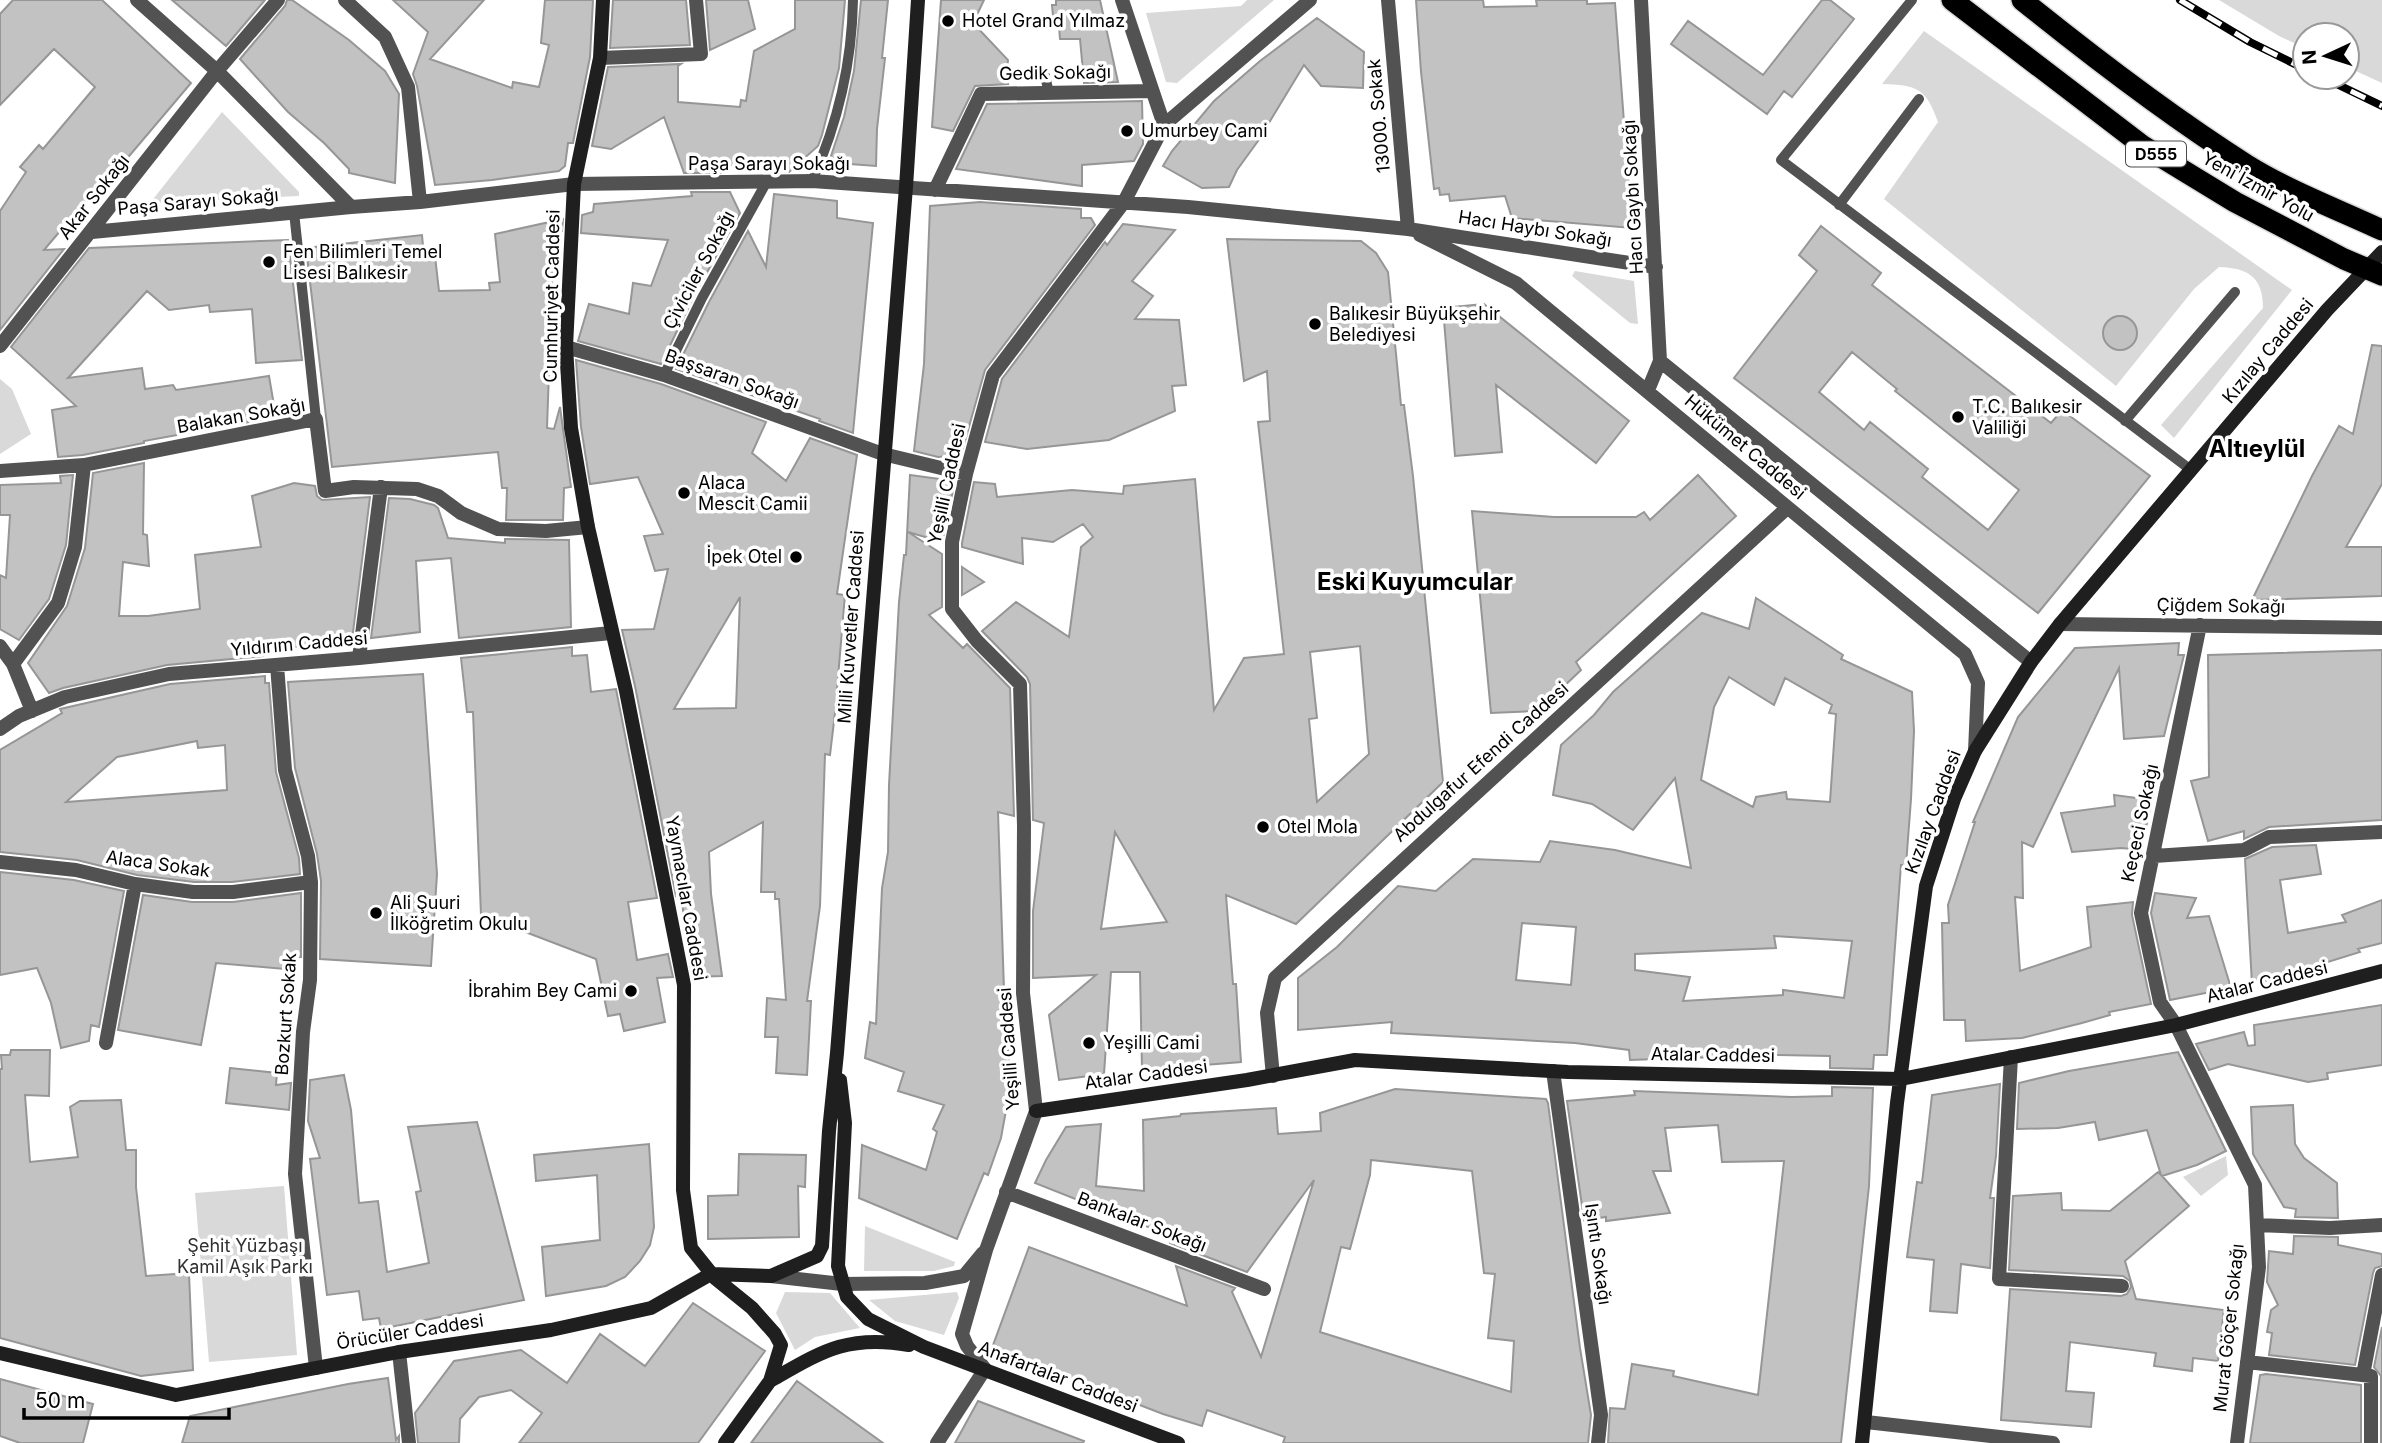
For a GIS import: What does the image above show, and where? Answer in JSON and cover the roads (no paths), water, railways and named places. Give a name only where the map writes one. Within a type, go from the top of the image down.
[{"type":"highway","name":"Yeni İzmir Yolu","points":[[1952,0],[2143,146],[2235,202],[2374,272]]},
{"type":"highway","name":"Yeni İzmir Yolu","points":[[2022,0],[2118,77],[2248,166],[2382,230]]},
{"type":"main road","name":"Cumhuriyet Caddesi","points":[[603,0],[600,58],[573,184],[566,347],[570,428],[587,527],[611,633]]},
{"type":"main road","name":"Milli Kuvvetler Caddesi","points":[[771,1276],[817,1256],[822,1246],[829,1131],[906,187],[918,0]]},
{"type":"main road","name":"Kızılay Caddesi","points":[[1862,1443],[1901,1079],[1926,886],[1954,799],[1975,751],[2031,662],[2060,624],[2327,310],[2374,272],[2382,252]]},
{"type":"main road","name":"Yaymacılar Caddesi","points":[[611,633],[626,691],[684,985],[685,1215],[691,1248],[711,1274],[752,1308],[775,1334],[781,1345],[770,1381]]},
{"type":"main road","name":"Atalar Caddesi","points":[[1036,1111],[1273,1076],[1355,1060],[1553,1071],[1901,1079],[2176,1025],[2382,971]]},
{"type":"main road","points":[[837,1053],[845,1123],[838,1266],[842,1284],[847,1297],[868,1319],[924,1347]]},
{"type":"main road","points":[[711,1274],[771,1276]]},
{"type":"main road","name":"Örücüler Caddesi","points":[[0,1353],[176,1395],[399,1352],[551,1330],[651,1308],[711,1274]]},
{"type":"main road","points":[[725,1443],[770,1381],[805,1359],[831,1348],[866,1341],[889,1341],[924,1347]]},
{"type":"main road","name":"Anafartalar Caddesi","points":[[924,1347],[1178,1443]]},
{"type":"street","points":[[137,0],[216,71],[351,207]]},
{"type":"street","name":"Akar Sokağı","points":[[0,346],[216,71],[278,0]]},
{"type":"street","points":[[345,0],[385,37],[408,87],[420,202]]},
{"type":"street","points":[[600,58],[701,54],[696,0]]},
{"type":"street","points":[[1122,0],[1164,125]]},
{"type":"street","name":"Yeşilli Caddesi","points":[[985,1369],[967,1346],[962,1334],[986,1250],[1036,1111],[1023,993],[1024,825],[1020,684],[977,641],[952,609],[952,542],[966,474],[993,375],[1124,202],[1164,125],[1310,0]]},
{"type":"street","name":"13000. Sokak","points":[[1388,0],[1408,229]]},
{"type":"street","name":"Hacı Gaybı Sokağı","points":[[1641,0],[1660,361],[1648,390]]},
{"type":"street","name":"Gedik Sokağı","points":[[935,190],[981,94],[1153,91]]},
{"type":"street","name":"Paşa Sarayı Sokağı","points":[[92,232],[420,202],[573,184],[812,181],[1188,207]]},
{"type":"street","name":"Hacı Haybı Sokağı","points":[[1188,207],[1408,229],[1656,267]]},
{"type":"street","name":"Hükümet Caddesi","points":[[1408,229],[1517,283],[1965,654],[1978,683],[1975,751]]},
{"type":"street","name":"Başsaran Sokağı","points":[[566,347],[664,375],[883,454],[966,474]]},
{"type":"street","points":[[1660,361],[2031,662]]},
{"type":"street","name":"Balakan Sokağı","points":[[0,471],[84,464],[316,419],[325,491],[354,487],[417,489],[438,496],[461,513],[498,529],[546,531],[587,527]]},
{"type":"street","points":[[13,664],[58,603],[75,547],[84,464]]},
{"type":"street","points":[[359,658],[381,487]]},
{"type":"street","name":"Abdulgafur Efendi Caddesi","points":[[1273,1076],[1267,1013],[1275,978],[1787,508]]},
{"type":"street","name":"Çiğdem Sokağı","points":[[2060,624],[2382,628]]},
{"type":"street","name":"Keçeci Sokağı","points":[[2176,1025],[2160,1002],[2141,913],[2200,625]]},
{"type":"street","name":"Yıldırım Caddesi","points":[[0,729],[19,716],[65,697],[169,674],[611,633]]},
{"type":"street","points":[[0,646],[13,664],[32,711]]},
{"type":"street","name":"Bozkurt Sokak","points":[[277,665],[285,770],[308,856],[312,882],[310,981],[303,1032],[295,1174],[316,1368]]},
{"type":"street","points":[[2154,856],[2244,850],[2269,837],[2382,832]]},
{"type":"street","name":"Alaca Sokak","points":[[0,862],[76,870],[135,884],[193,892],[233,892],[312,882]]},
{"type":"street","points":[[106,1043],[135,884]]},
{"type":"street","name":"Murat Göçer Sokağı","points":[[2176,1025],[2255,1185],[2259,1266],[2237,1443]]},
{"type":"street","points":[[2011,1057],[1998,1279],[2122,1286]]},
{"type":"street","name":"Işıntı Sokağı","points":[[1553,1071],[1601,1415],[1598,1443]]},
{"type":"street","name":"Bankalar Sokağı","points":[[1006,1192],[1264,1289]]},
{"type":"street","points":[[2258,1225],[2330,1228],[2382,1225]]},
{"type":"street","points":[[771,1276],[842,1284],[925,1283],[964,1276],[986,1250]]},
{"type":"street","points":[[2363,1375],[2382,1275]]},
{"type":"street","points":[[399,1352],[409,1443]]},
{"type":"street","points":[[2246,1362],[2371,1376],[2371,1443]]},
{"type":"street","points":[[937,1443],[985,1369]]},
{"type":"street","points":[[1866,1422],[2053,1443]]},
{"type":"lane","points":[[812,181],[827,146],[845,81],[852,42],[853,0]]},
{"type":"lane","points":[[1912,0],[1781,160],[2191,470]]},
{"type":"lane","points":[[1045,76],[1049,93]]},
{"type":"lane","points":[[1839,205],[1919,99]]},
{"type":"lane","name":"Çiviciler Sokağı","points":[[664,375],[702,298],[766,183]]},
{"type":"lane","points":[[294,212],[316,419]]},
{"type":"lane","points":[[2125,421],[2235,292]]},
{"type":"railway","points":[[2180,0],[2250,42],[2291,62]]},
{"type":"railway","points":[[2351,91],[2382,106]]},
{"type":"place","name":"Hotel Grand Yılmaz","points":[[948,21]]},
{"type":"place","name":"Umurbey Cami","points":[[1127,131]]},
{"type":"place","name":"Fen Bilimleri Temel Lisesi Balıkesir","points":[[269,262]]},
{"type":"place","name":"Balıkesir Büyükşehir Belediyesi","points":[[1315,324]]},
{"type":"place","name":"T.C. Balıkesir Valiliği","points":[[1958,417]]},
{"type":"place","name":"Alaca Mescit Camii","points":[[684,493]]},
{"type":"place","name":"İpek Otel","points":[[796,557]]},
{"type":"place","name":"Otel Mola","points":[[1263,827]]},
{"type":"place","name":"Ali Şuuri İlköğretim Okulu","points":[[376,913]]},
{"type":"place","name":"İbrahim Bey Cami","points":[[631,991]]},
{"type":"place","name":"Yeşilli Cami","points":[[1089,1043]]},
{"type":"district","name":"Altıeylül","points":[[2257,449]]},
{"type":"district","name":"Eski Kuyumcular","points":[[1415,582]]},
{"type":"park label","name":"Şehit Yüzbaşı Kamil Aşık Parkı","points":[[245,1256]]}]
